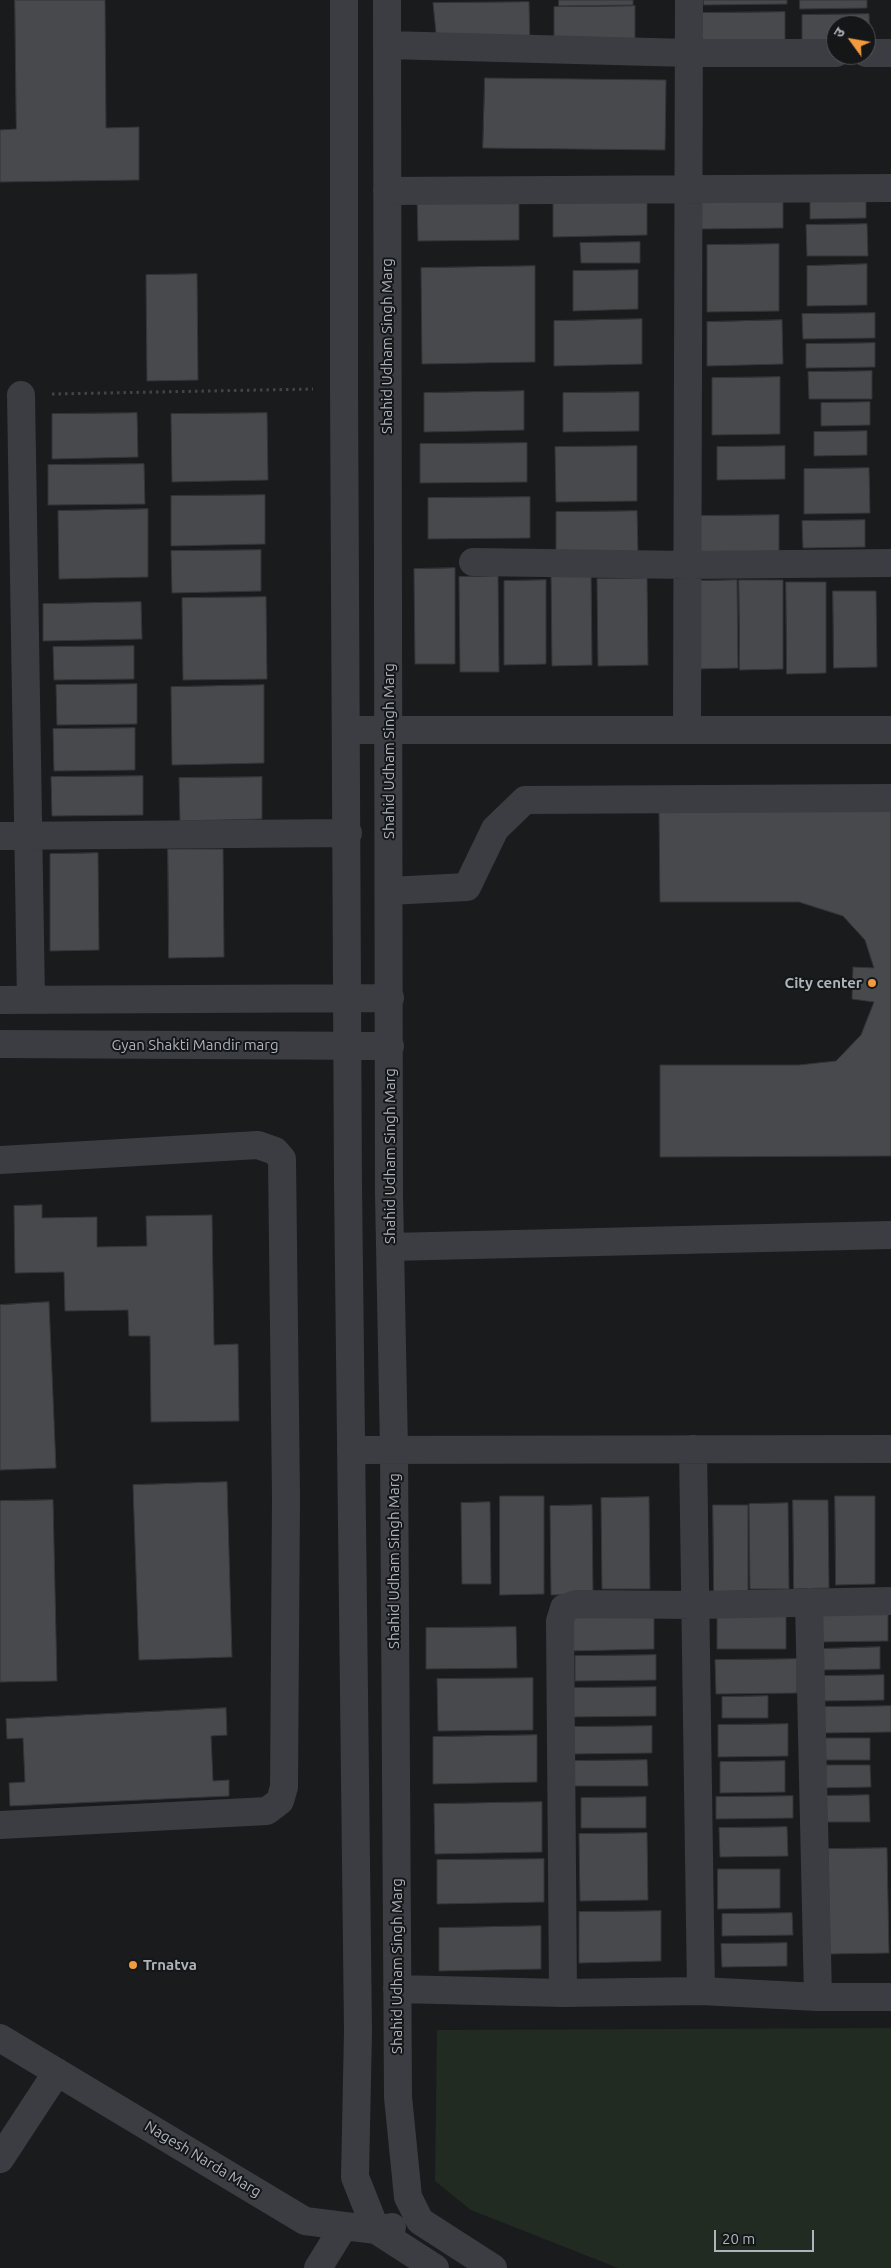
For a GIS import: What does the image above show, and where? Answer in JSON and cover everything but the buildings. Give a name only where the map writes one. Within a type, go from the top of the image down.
[{"type":"street","points":[[344,0],[344,388],[351,1450],[358,2031],[355,2177],[376,2230],[435,2268]]},
{"type":"street","name":"Shahid Udham Singh Marg","points":[[387,0],[390,1247],[394,1450],[398,2098],[408,2197],[420,2221]]},
{"type":"street","points":[[687,730],[689,0]]},
{"type":"street","points":[[387,45],[689,53],[826,53]]},
{"type":"street","points":[[876,53],[891,53]]},
{"type":"street","points":[[387,191],[891,188]]},
{"type":"street","points":[[21,395],[31,1000]]},
{"type":"street","points":[[473,562],[688,565],[891,563]]},
{"type":"street","points":[[347,730],[891,730]]},
{"type":"street","points":[[390,891],[467,888],[495,829],[525,800],[891,798]]},
{"type":"street","points":[[0,836],[348,833]]},
{"type":"street","points":[[0,1000],[390,998]]},
{"type":"street","name":"Gyan Shakti Mandir marg","points":[[0,1044],[390,1046]]},
{"type":"street","points":[[0,1160],[258,1145],[275,1151],[282,1159],[286,1498],[284,1787],[280,1802],[267,1811],[0,1825]]},
{"type":"street","points":[[390,1247],[891,1235]]},
{"type":"street","points":[[693,1449],[702,1991]]},
{"type":"street","points":[[351,1450],[891,1449]]},
{"type":"street","points":[[563,1993],[560,1621],[564,1608],[576,1604],[696,1606],[891,1601]]},
{"type":"street","points":[[809,1602],[818,1997]]},
{"type":"street","points":[[397,1989],[563,1993],[702,1991],[818,1997],[891,1997]]},
{"type":"street","name":"Nagesh Narda Marg","points":[[0,2038],[305,2221],[376,2230],[420,2221]]},
{"type":"street","points":[[0,2159],[57,2072]]},
{"type":"street","points":[[420,2221],[494,2268]]},
{"type":"street","points":[[318,2268],[344,2226]]},
{"type":"path","points":[[21,395],[344,388]]},
{"type":"shaded area","points":[[891,2028],[891,2268],[618,2268],[471,2210],[435,2181],[437,2030]]},
{"type":"place","name":"City center","points":[[872,983]]},
{"type":"place","name":"Trnatva","points":[[133,1965]]}]
